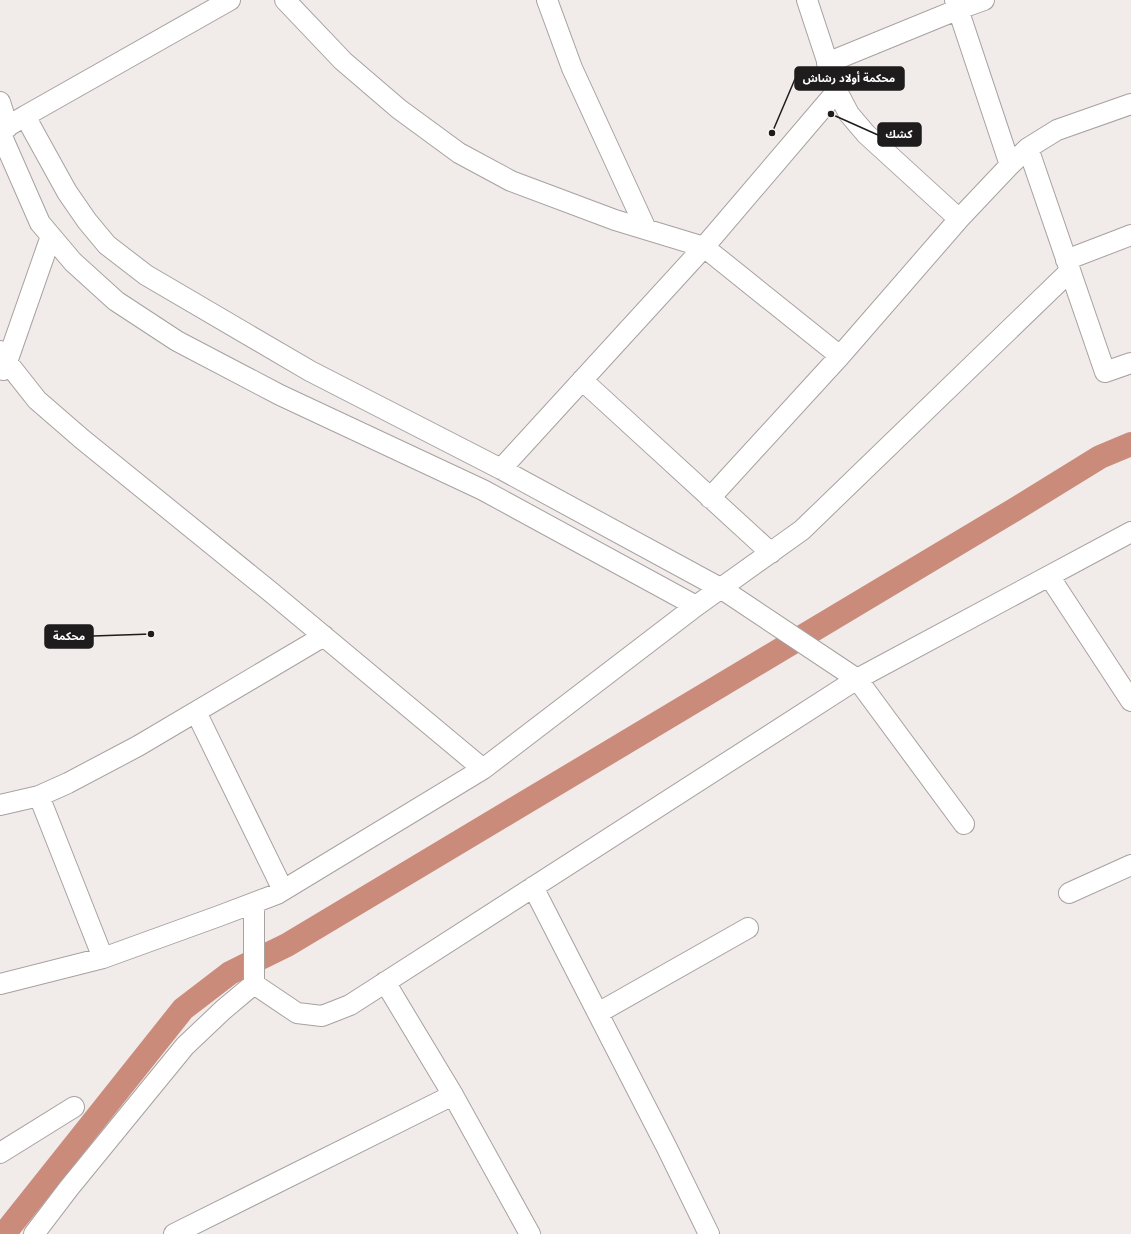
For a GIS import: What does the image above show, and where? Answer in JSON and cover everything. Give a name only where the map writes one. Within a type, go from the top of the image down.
[{"type":"street","points":[[3,130],[25,116],[230,0]]},
{"type":"street","points":[[285,0],[343,61],[399,109],[459,152],[511,181],[615,220],[704,247],[840,356]]},
{"type":"street","points":[[547,0],[572,68],[646,229]]},
{"type":"street","points":[[807,0],[837,91],[849,114],[866,134],[959,219]]},
{"type":"street","points":[[827,63],[957,4],[984,0]]},
{"type":"street","points":[[957,4],[1010,164]]},
{"type":"street","points":[[500,469],[704,247],[837,91]]},
{"type":"street","points":[[0,102],[3,130],[40,223],[73,262],[116,301],[177,340],[280,395],[483,490],[696,606]]},
{"type":"street","points":[[710,498],[840,356],[959,219],[1010,164],[1028,148],[1057,130],[1131,104]]},
{"type":"street","points":[[25,116],[67,192],[87,221],[107,245],[146,275],[310,371],[500,469],[722,589],[857,679],[964,824]]},
{"type":"street","points":[[1028,148],[1105,372],[1131,363]]},
{"type":"street","points":[[0,984],[103,958],[277,894],[483,769],[696,606],[722,589],[802,530],[1068,265],[1131,235]]},
{"type":"street","points":[[51,236],[2,363],[36,400],[82,439],[324,636],[483,769]]},
{"type":"street","points":[[582,380],[771,553]]},
{"type":"street","points":[[254,984],[297,1013],[322,1016],[350,1005],[857,679],[1131,532]]},
{"type":"street","points":[[1049,576],[1131,701]]},
{"type":"street","points":[[0,805],[40,796],[68,783],[138,746],[324,636]]},
{"type":"street","points":[[196,712],[283,890]]},
{"type":"street","points":[[40,796],[103,958]]},
{"type":"street","points":[[1069,893],[1131,865]]},
{"type":"street","points":[[533,887],[667,1148],[709,1234]]},
{"type":"street","points":[[254,903],[254,984]]},
{"type":"street","points":[[598,1013],[748,928]]},
{"type":"street","points":[[385,982],[453,1095],[530,1234]]},
{"type":"street","points":[[34,1234],[69,1188],[185,1046],[223,1010],[254,984]]},
{"type":"street","points":[[174,1234],[453,1095]]},
{"type":"street","points":[[0,1153],[74,1107]]},
{"type":"waterway","points":[[4,1234],[183,1009],[230,973],[287,945],[1100,457],[1131,444]]},
{"type":"place","name":"كشك","points":[[831,114]]},
{"type":"place","name":"محكمة أولاد رشاش","points":[[772,133]]},
{"type":"place","name":"محكمة","points":[[151,634]]}]
